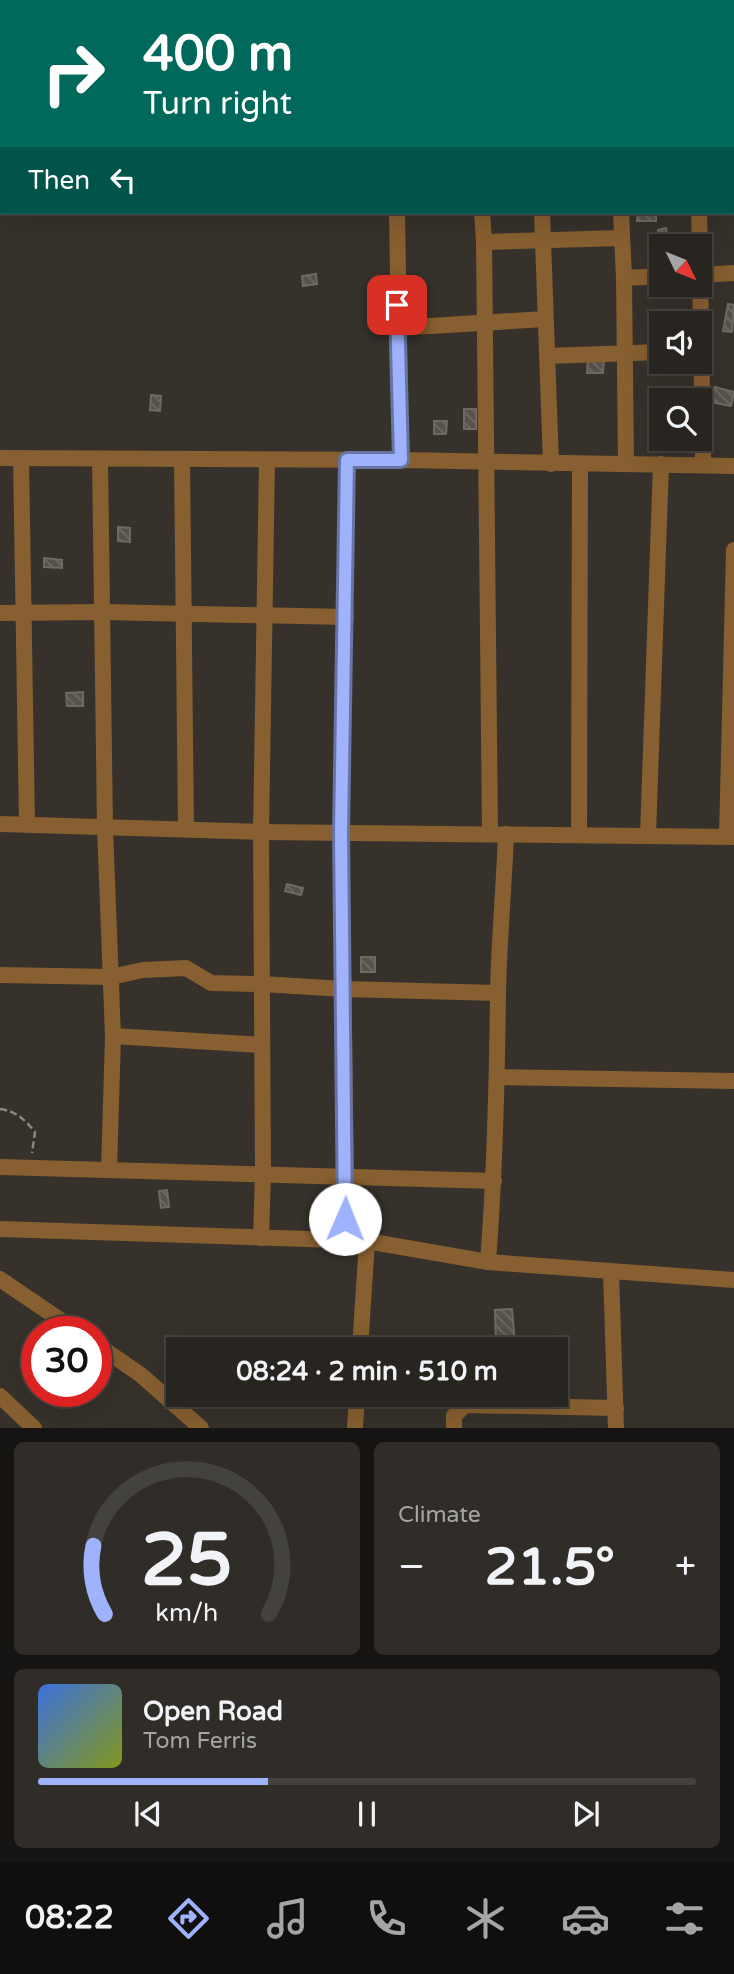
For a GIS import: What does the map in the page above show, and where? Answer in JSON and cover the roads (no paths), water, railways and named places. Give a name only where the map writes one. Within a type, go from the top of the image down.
[{"type":"street","points":[[397,214],[401,460]]},
{"type":"street","points":[[482,214],[486,462],[498,834],[498,1077],[488,1262]]},
{"type":"street","points":[[542,214],[551,464]]},
{"type":"street","points":[[621,214],[626,464]]},
{"type":"street","points":[[699,214],[700,234]]},
{"type":"street","points":[[484,242],[622,238]]},
{"type":"street","points":[[712,274],[734,273]]},
{"type":"street","points":[[624,278],[649,277]]},
{"type":"street","points":[[397,328],[545,319]]},
{"type":"street","points":[[547,356],[649,352]]},
{"type":"street","points":[[701,374],[703,465]]},
{"type":"street","points":[[0,458],[401,460],[734,466]]},
{"type":"street","points":[[21,458],[27,824]]},
{"type":"street","points":[[100,459],[105,828],[113,1036],[109,1170]]},
{"type":"street","points":[[182,460],[186,830]]},
{"type":"street","points":[[345,1241],[341,832],[347,460]]},
{"type":"street","points":[[261,1238],[261,832],[267,461]]},
{"type":"street","points":[[579,834],[580,464]]},
{"type":"street","points":[[648,835],[661,464]]},
{"type":"street","points":[[0,824],[261,832],[730,837],[734,550]]},
{"type":"street","points":[[0,613],[102,612],[346,617]]},
{"type":"street","points":[[0,975],[111,977],[143,970],[186,968],[211,983],[498,993]]},
{"type":"street","points":[[113,1036],[262,1045]]},
{"type":"street","points":[[498,1077],[734,1081]]},
{"type":"street","points":[[0,1167],[494,1181]]},
{"type":"street","points":[[0,1229],[367,1241],[488,1262],[734,1280]]},
{"type":"street","points":[[361,1337],[367,1241]]},
{"type":"street","points":[[611,1272],[616,1428]]},
{"type":"street","points":[[0,1279],[54,1316]]},
{"type":"street","points":[[112,1355],[141,1375],[201,1428]]},
{"type":"street","points":[[0,1396],[34,1428]]},
{"type":"street","points":[[454,1428],[454,1416],[465,1405],[616,1408]]},
{"type":"street","points":[[355,1428],[356,1407]]}]
